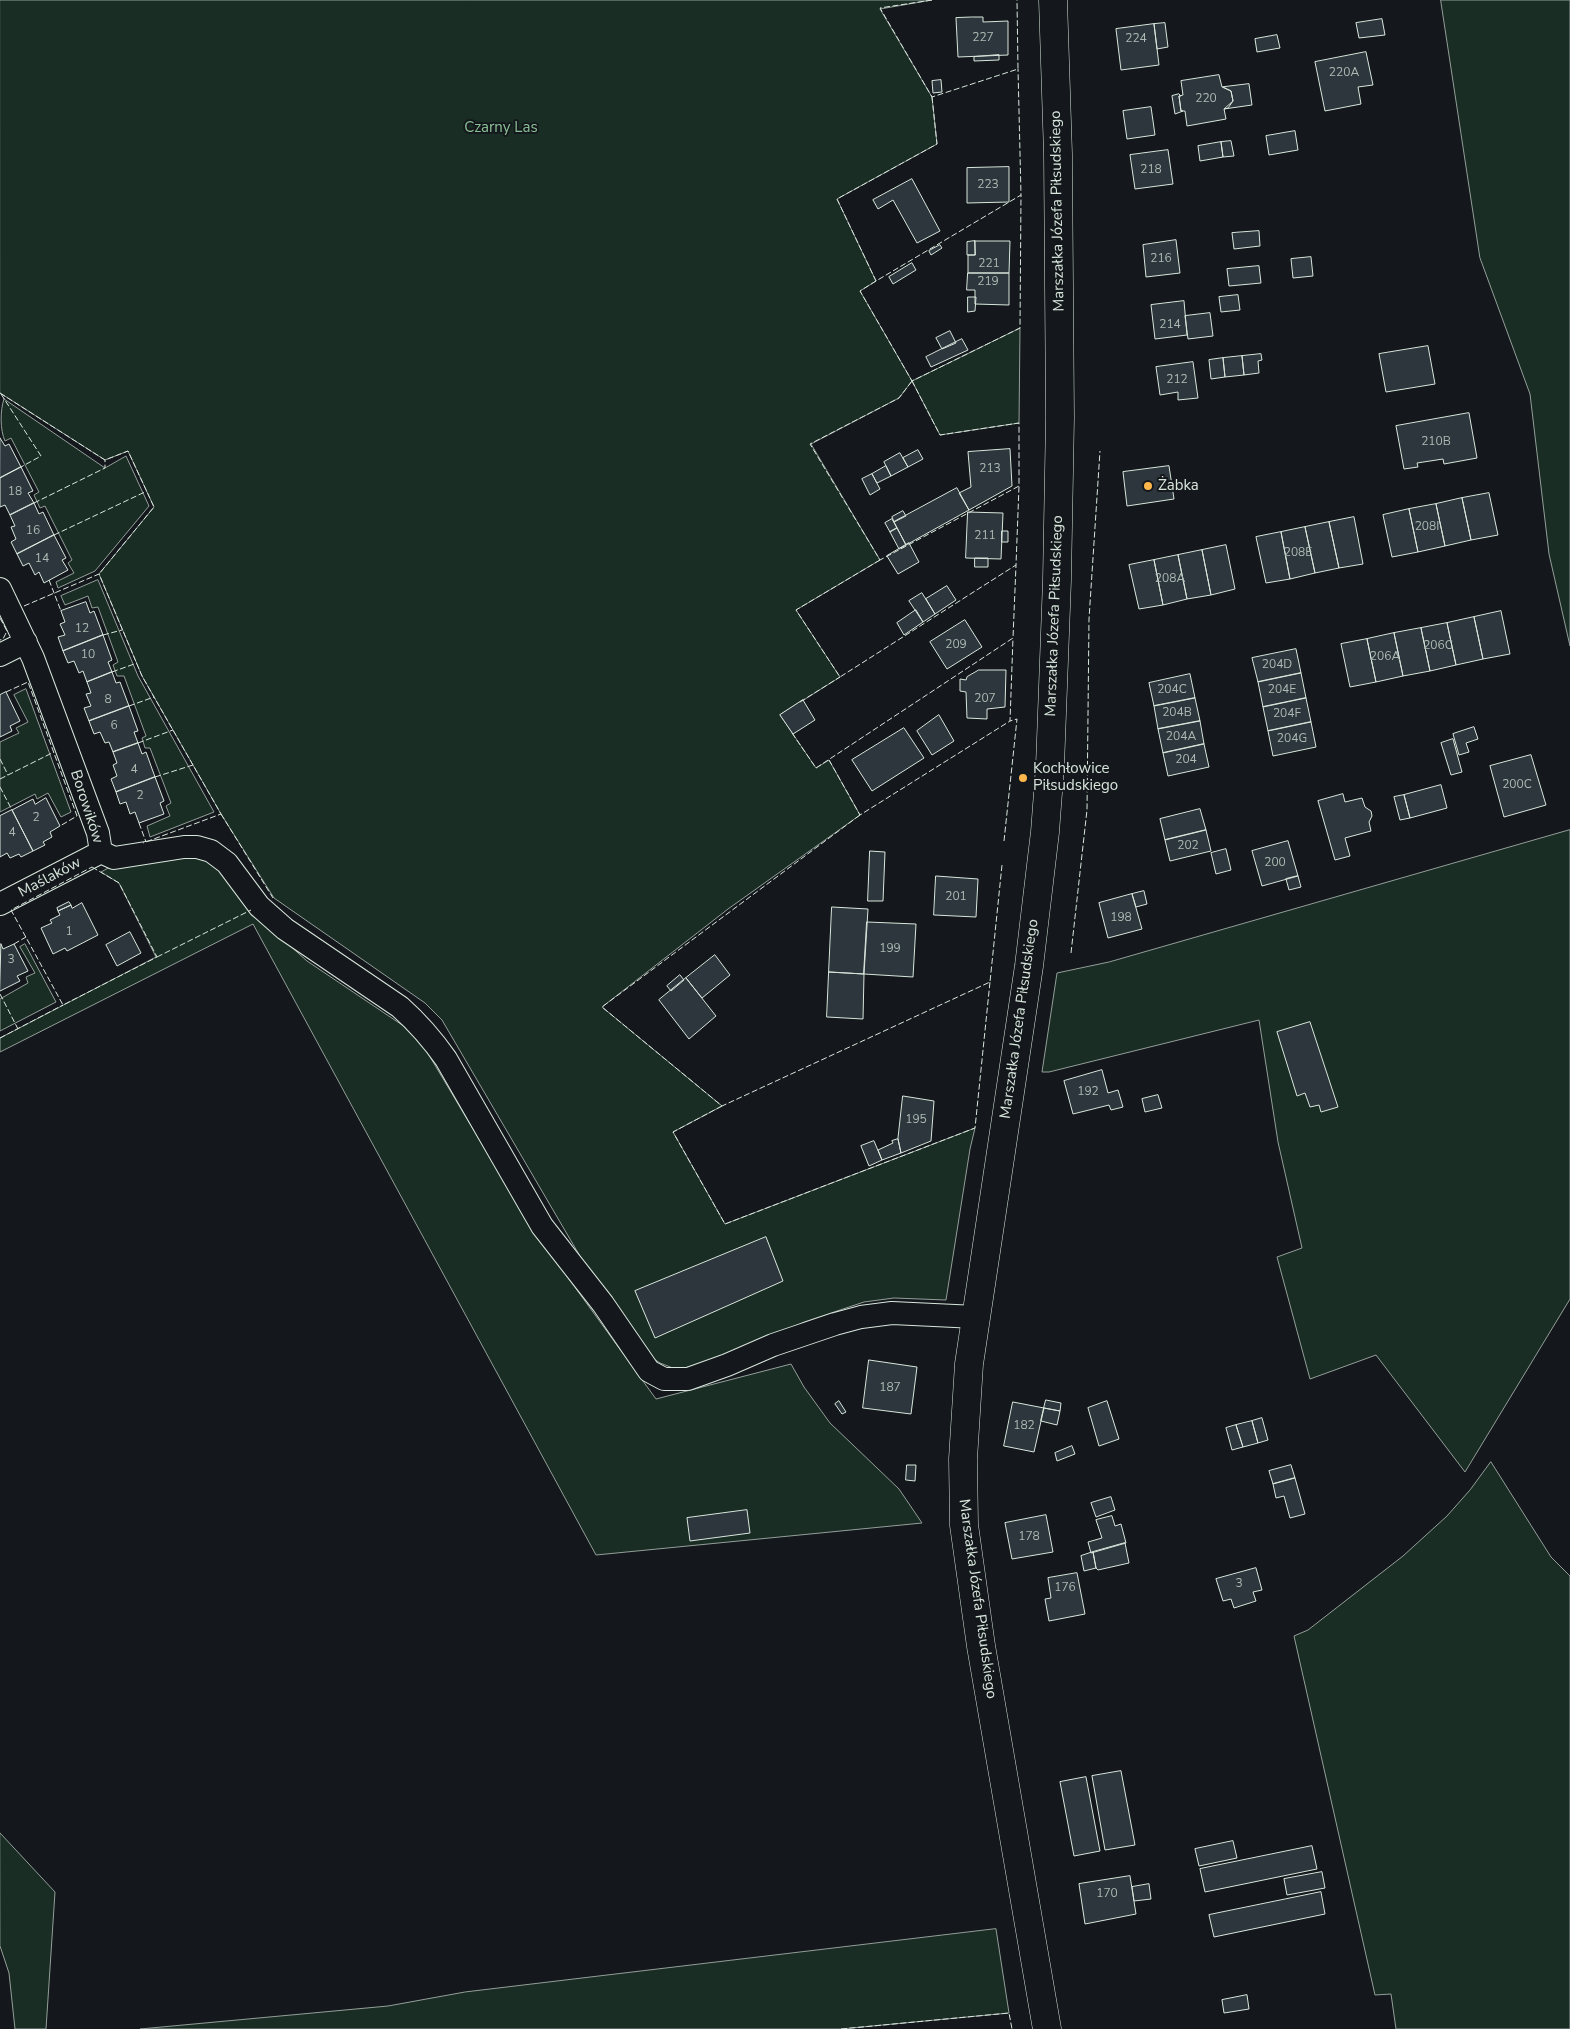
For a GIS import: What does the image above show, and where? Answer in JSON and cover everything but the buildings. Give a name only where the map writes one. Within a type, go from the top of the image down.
[{"type":"street","name":"Marszałka Józefa Piłsudskiego","points":[[1047,2029],[984,1664],[964,1526],[962,1482],[969,1364],[1036,914],[1050,766],[1057,580],[1060,418],[1058,154],[1053,0]]},
{"type":"street","name":"Borowików","points":[[0,589],[26,642],[98,833],[100,852],[114,858],[184,847],[197,847],[212,851],[227,862],[259,906],[285,929],[400,1007],[429,1034],[489,1132],[542,1226],[603,1304],[649,1371],[664,1379],[688,1380],[773,1345],[861,1317],[892,1314],[976,1317]]},
{"type":"street","points":[[0,655],[26,642]]},
{"type":"street","name":"Maślaków","points":[[0,904],[100,852]]},
{"type":"green space","name":"Czarny Las","points":[[0,0],[932,0],[880,9],[932,97],[937,144],[837,199],[876,281],[860,291],[912,381],[899,398],[811,444],[880,560],[796,610],[840,677],[780,715],[816,768],[829,760],[860,815],[728,909],[602,1007],[722,1106],[673,1132],[725,1224],[975,1128],[946,1300],[894,1298],[864,1302],[804,1322],[737,1352],[678,1370],[660,1363],[648,1355],[591,1275],[442,1020],[425,1003],[274,898],[221,814],[142,676],[99,574],[154,507],[128,451],[105,460],[0,393]]},
{"type":"green space","points":[[1441,0],[1570,0],[1570,646],[1549,554],[1530,394],[1480,258]]},
{"type":"green space","points":[[1020,328],[1019,423],[940,435],[912,381]]},
{"type":"green space","points":[[4,399],[105,468],[126,456],[149,506],[95,571],[58,588],[56,582],[74,573],[68,563],[72,560],[45,506],[40,508],[34,495],[39,492],[11,438],[5,441],[1,420]]},
{"type":"green space","points":[[98,580],[138,676],[214,812],[150,837],[147,826],[170,816],[166,806],[171,803],[150,748],[145,748],[142,738],[146,736],[124,676],[117,676],[113,665],[118,662],[98,607],[92,608],[88,596],[65,605],[61,596]]},
{"type":"green space","points":[[26,689],[71,812],[61,817],[48,793],[37,799],[35,794],[0,812],[0,742],[19,733],[16,728],[28,722],[14,695]]},
{"type":"green space","points":[[1570,830],[1570,1299],[1465,1472],[1376,1355],[1310,1379],[1277,1257],[1302,1248],[1278,1142],[1259,1020],[1049,1072],[1042,1072],[1057,973],[1109,962]]},
{"type":"green space","points":[[191,856],[213,862],[252,910],[251,915],[268,926],[307,961],[417,1035],[532,1228],[656,1399],[791,1364],[804,1387],[830,1423],[899,1489],[922,1523],[596,1555],[253,924],[0,1052],[0,1038],[156,957],[119,883],[101,872],[110,867]]},
{"type":"green space","points":[[25,944],[56,1002],[0,1031],[0,999],[28,983],[26,977],[35,973],[20,947]]},
{"type":"green space","points":[[1491,1462],[1551,1557],[1570,1576],[1570,2029],[1396,2029],[1391,1994],[1375,1995],[1294,1636],[1308,1630],[1403,1556],[1447,1516]]},
{"type":"green space","points":[[0,1833],[55,1892],[46,2029],[15,2029],[9,1973],[0,1946]]},
{"type":"green space","points":[[996,1929],[1009,2013],[841,2029],[140,2029],[388,2006],[465,1992]]},
{"type":"fence","points":[[932,0],[880,8],[932,97],[1018,69],[1017,0]]},
{"type":"fence","points":[[932,97],[937,144],[837,199],[876,281],[1021,195],[1018,69]]},
{"type":"fence","points":[[876,281],[860,291],[912,381],[1020,328],[1021,195]]},
{"type":"fence","points":[[912,381],[940,435],[1019,423],[1019,486],[880,560],[810,444],[899,398],[912,381]]},
{"type":"fence","points":[[0,393],[105,460],[128,451],[154,507],[99,574]]},
{"type":"fence","points":[[1,394],[41,456],[21,467]]},
{"type":"fence","points":[[1071,953],[1087,810],[1089,619],[1100,451]]},
{"type":"fence","points":[[34,503],[105,468],[105,460]]},
{"type":"fence","points":[[880,560],[796,610],[840,677],[1016,565],[1019,486]]},
{"type":"fence","points":[[54,535],[147,491]]},
{"type":"fence","points":[[792,733],[816,768],[1013,638],[1016,565]]},
{"type":"fence","points":[[24,606],[99,574],[142,676],[221,814],[143,843]]},
{"type":"fence","points":[[49,580],[61,611]]},
{"type":"fence","points":[[0,618],[7,631],[3,639],[0,640]]},
{"type":"fence","points":[[103,635],[122,630]]},
{"type":"fence","points":[[829,760],[860,815],[1010,721],[1013,638]]},
{"type":"fence","points":[[112,672],[137,663]]},
{"type":"fence","points":[[800,702],[840,677]]},
{"type":"fence","points":[[6,692],[28,682],[77,816],[60,826]]},
{"type":"fence","points":[[129,706],[154,697]]},
{"type":"fence","points":[[1004,841],[1017,719],[1010,721]]},
{"type":"fence","points":[[138,743],[173,730]]},
{"type":"fence","points":[[0,779],[54,752]]},
{"type":"fence","points":[[0,759],[8,775]]},
{"type":"fence","points":[[155,777],[193,765]]},
{"type":"fence","points":[[0,787],[12,810]]},
{"type":"fence","points":[[221,814],[273,898]]},
{"type":"fence","points":[[860,815],[602,1007],[722,1106],[990,982],[1002,865]]},
{"type":"fence","points":[[139,823],[146,842]]},
{"type":"fence","points":[[92,867],[119,883],[157,957],[63,1005],[11,910],[92,867]]},
{"type":"fence","points":[[157,957],[251,910]]},
{"type":"fence","points":[[14,944],[26,937]]},
{"type":"fence","points":[[722,1106],[673,1132],[725,1224],[975,1128],[990,982]]},
{"type":"fence","points":[[0,994],[18,1029]]},
{"type":"fence","points":[[0,1038],[63,1005]]},
{"type":"fence","points":[[841,2029],[1009,2013],[1012,2029]]},
{"type":"place","name":"Żabka","points":[[1148,486]]},
{"type":"place","name":"Kochłowice Piłsudskiego","points":[[1023,778]]}]
